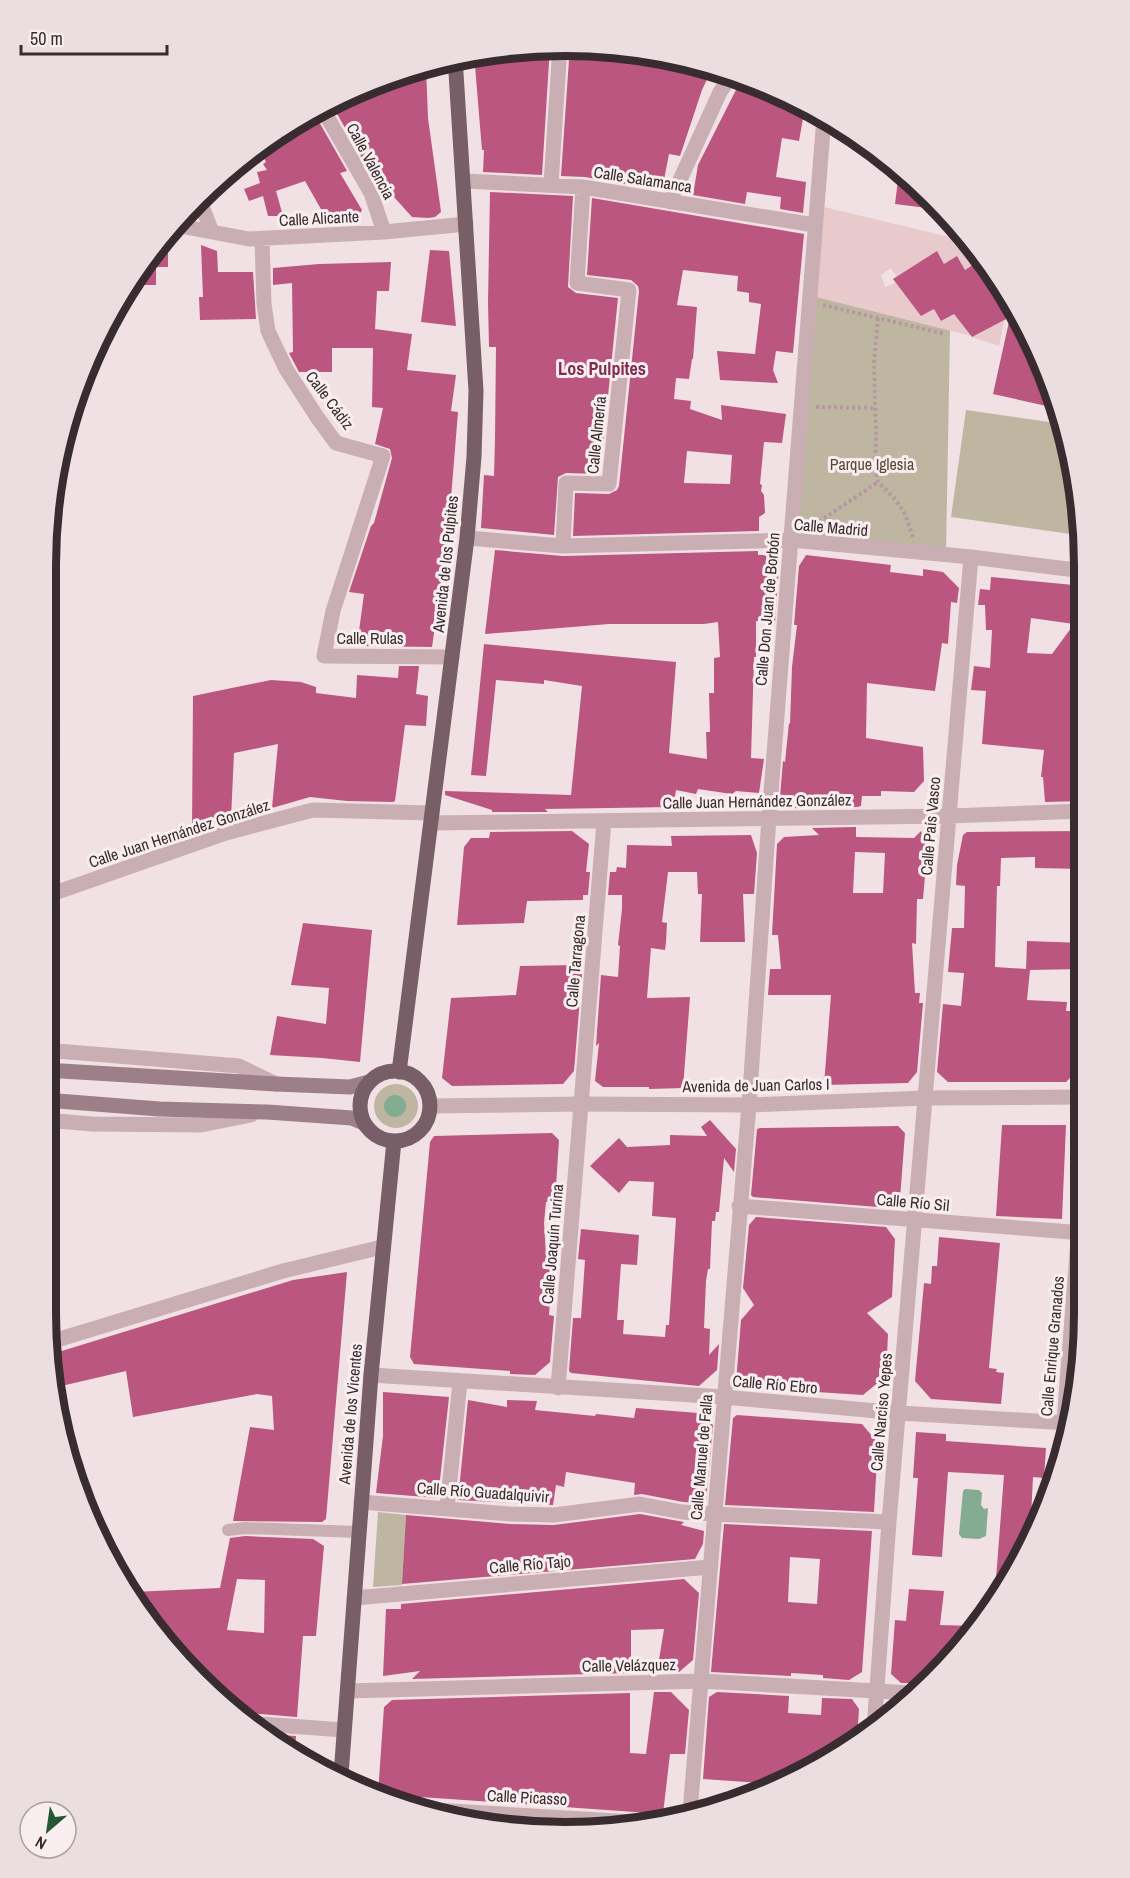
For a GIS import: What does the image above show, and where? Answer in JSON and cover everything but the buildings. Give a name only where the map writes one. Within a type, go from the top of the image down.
[{"type":"main road","name":"Avenida de los Pulpites","points":[[399,1072],[467,538],[474,457],[476,391],[457,67]]},
{"type":"main road","points":[[56,1071],[350,1087],[369,1082],[384,1073],[399,1072],[415,1078],[423,1086],[430,1106],[424,1125],[417,1133],[410,1138],[394,1141],[380,1138],[364,1123],[352,1118],[267,1112],[159,1109],[56,1101]]},
{"type":"main road","points":[[364,1123],[361,1116],[360,1099],[369,1082]]},
{"type":"main road","name":"Avenida de los Vicentes","points":[[341,1771],[371,1376],[394,1141]]},
{"type":"street","points":[[550,184],[559,56]]},
{"type":"street","points":[[670,202],[720,92],[727,82]]},
{"type":"street","name":"Calle Valencia","points":[[326,115],[371,193],[384,232]]},
{"type":"street","name":"Calle Don Juan de Borbón","points":[[748,1105],[823,126]]},
{"type":"street","name":"Calle Salamanca","points":[[464,181],[583,187],[814,225]]},
{"type":"street","name":"Calle Almería","points":[[563,546],[566,483],[609,484],[630,290],[577,283],[583,187]]},
{"type":"street","points":[[203,208],[212,232]]},
{"type":"street","name":"Calle Alicante","points":[[184,227],[249,240],[384,232],[466,224]]},
{"type":"street","name":"Calle Cádiz","points":[[262,239],[264,304],[268,331],[286,369],[336,443],[383,456],[333,611],[324,656]]},
{"type":"street","name":"Calle Madrid","points":[[467,538],[563,546],[791,540],[971,557],[1074,570]]},
{"type":"street","name":"Calle País Vasco","points":[[925,1098],[971,557]]},
{"type":"street","name":"Calle Rulas","points":[[324,656],[452,657]]},
{"type":"street","name":"Calle Juan Hernández González","points":[[56,892],[226,833],[313,810],[432,818],[604,821],[950,816],[1074,811]]},
{"type":"street","name":"Calle Tarragona","points":[[582,1104],[604,821]]},
{"type":"street","points":[[56,1051],[239,1066],[276,1084]]},
{"type":"street","name":"Avenida de Juan Carlos I","points":[[430,1106],[748,1105],[925,1098],[1074,1096]]},
{"type":"street","name":"Calle Narciso Yepes","points":[[875,1717],[925,1098]]},
{"type":"street","name":"Calle Joaquín Turina","points":[[558,1388],[582,1104]]},
{"type":"street","name":"Calle Manuel de Falla","points":[[690,1807],[748,1105]]},
{"type":"street","points":[[56,1121],[92,1124],[201,1125],[267,1112]]},
{"type":"street","name":"Calle Río Sil","points":[[739,1206],[1074,1233]]},
{"type":"street","points":[[57,1340],[283,1271],[382,1247]]},
{"type":"street","name":"Calle Enrique Granados","points":[[1069,1388],[1074,1328]]},
{"type":"street","name":"Calle Río Ebro","points":[[371,1376],[724,1397],[899,1413],[1062,1423]]},
{"type":"street","points":[[447,1509],[460,1382]]},
{"type":"street","name":"Calle Río Guadalquivir","points":[[361,1502],[554,1515],[640,1504],[714,1515],[890,1522]]},
{"type":"street","name":"Calle Río Tajo","points":[[354,1598],[710,1567]]},
{"type":"street","name":"Calle Velázquez","points":[[348,1690],[701,1682],[904,1694]]},
{"type":"street","points":[[265,1724],[344,1730]]},
{"type":"street","name":"Calle Picasso","points":[[460,1811],[606,1820]]},
{"type":"lane","points":[[228,1530],[245,1528],[359,1532]]},
{"type":"path","points":[[809,301],[945,334]]},
{"type":"path","points":[[878,318],[874,362],[875,464],[878,482],[895,499],[905,514],[913,533],[915,552]]},
{"type":"path","points":[[801,407],[875,408]]},
{"type":"path","points":[[791,540],[878,482]]},
{"type":"green space","name":"Parque Iglesia","points":[[809,295],[950,330],[946,555],[791,540]]},
{"type":"green space","points":[[966,410],[1054,423],[1065,466],[1073,534],[951,517]]},
{"type":"green space","points":[[396,1084],[412,1090],[418,1106],[412,1122],[396,1128],[380,1122],[374,1106],[380,1090]]},
{"type":"green space","points":[[378,1512],[406,1515],[402,1585],[373,1587]]},
{"type":"shaded area","points":[[816,205],[956,239],[975,263],[965,270],[957,256],[944,264],[937,251],[897,277],[891,268],[881,275],[885,287],[896,282],[921,316],[934,309],[941,320],[954,314],[971,336],[809,295]]},
{"type":"shaded area","points":[[1002,303],[1006,310],[999,346],[972,337],[997,324],[990,312]]},
{"type":"shaded area","points":[[395,1095],[403,1098],[406,1106],[403,1114],[395,1117],[387,1114],[384,1106],[387,1098]]},
{"type":"shaded area","points":[[965,1489],[979,1490],[982,1493],[981,1505],[984,1509],[988,1508],[986,1536],[979,1539],[962,1538],[959,1534]]},
{"type":"district","name":"Los Pulpites","points":[[602,368]]}]
